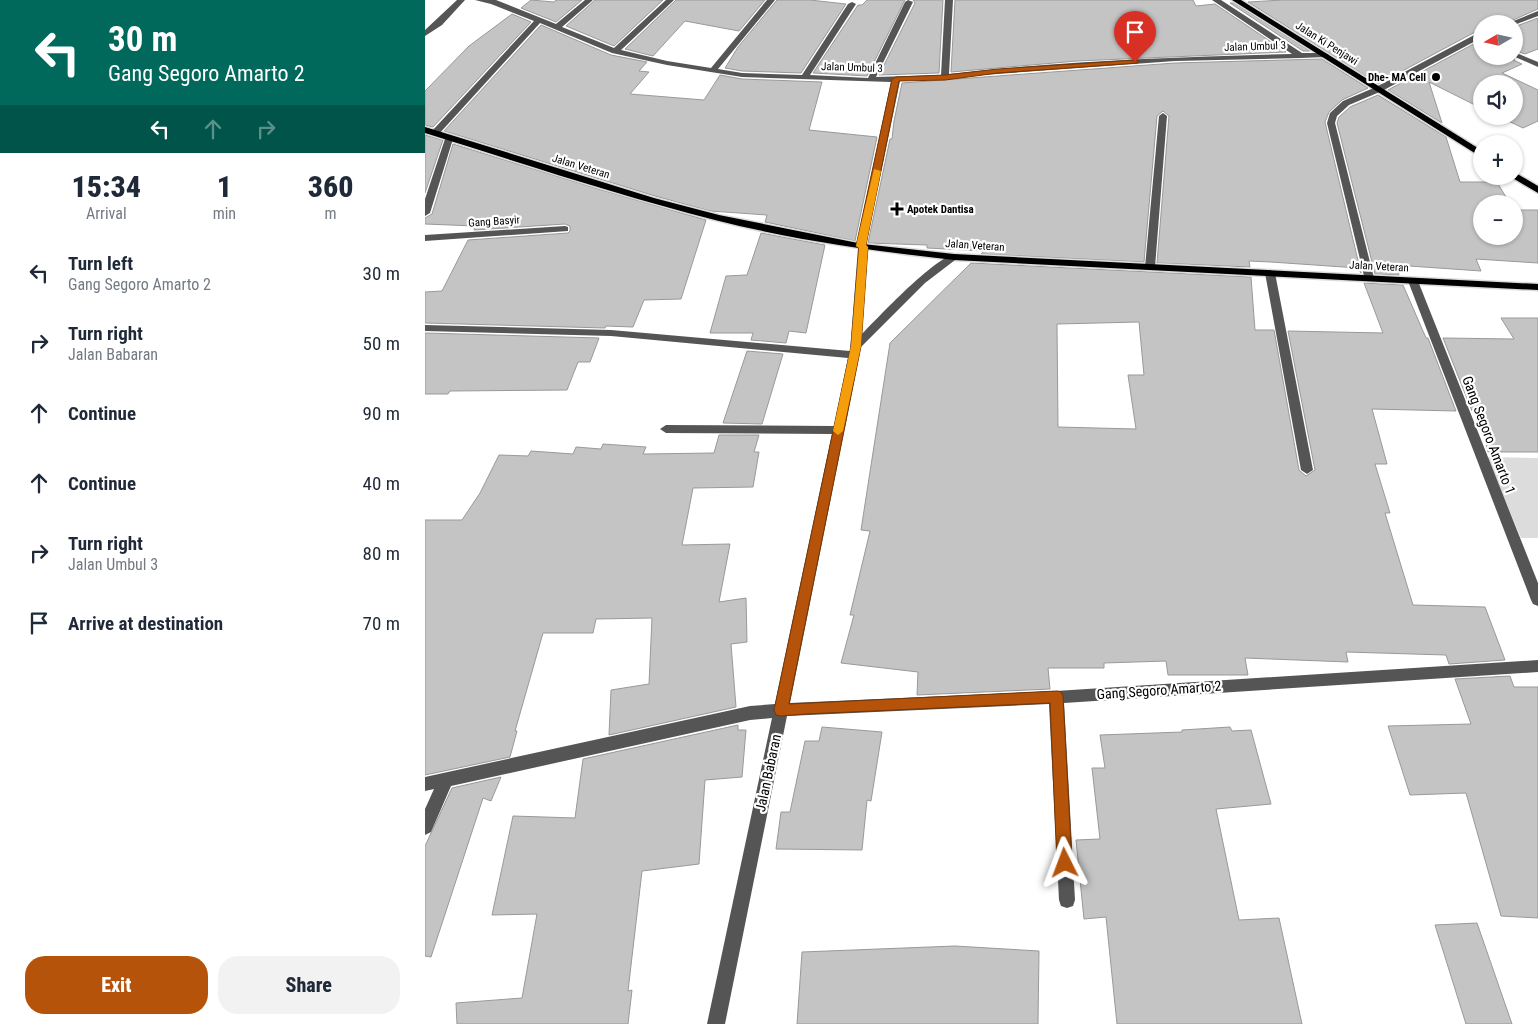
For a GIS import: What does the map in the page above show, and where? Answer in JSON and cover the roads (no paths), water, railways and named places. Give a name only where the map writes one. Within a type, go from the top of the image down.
[{"type":"main road","name":"Jalan Ki Penjawi","points":[[1236,0],[1473,149]]},
{"type":"main road","name":"Jalan Veteran","points":[[430,132],[680,208],[718,218],[862,246],[954,256],[1538,287]]},
{"type":"main road","points":[[1523,181],[1538,190]]},
{"type":"street","points":[[425,34],[439,23],[461,0]]},
{"type":"street","name":"Jalan Umbul 3","points":[[479,0],[493,1],[615,52],[667,63],[742,75],[871,80],[945,77],[998,71],[1175,59],[1325,55]]},
{"type":"street","points":[[557,27],[589,0]]},
{"type":"street","points":[[615,52],[670,0]]},
{"type":"street","points":[[713,70],[771,0]]},
{"type":"street","points":[[945,77],[949,0]]},
{"type":"street","points":[[1216,0],[1301,56]]},
{"type":"street","points":[[871,80],[909,2]]},
{"type":"street","points":[[805,77],[852,4]]},
{"type":"street","points":[[1523,19],[1538,13]]},
{"type":"street","points":[[430,132],[539,20]]},
{"type":"street","points":[[1369,278],[1331,123],[1335,112],[1342,106],[1473,41]]},
{"type":"street","points":[[1523,58],[1538,65]]},
{"type":"street","name":"Jalan Babaran","points":[[716,1024],[855,350],[862,246],[896,79]]},
{"type":"street","points":[[1150,267],[1163,116]]},
{"type":"street","points":[[425,212],[449,139]]},
{"type":"street","name":"Gang Basyir","points":[[425,238],[565,229]]},
{"type":"street","points":[[425,328],[611,333],[855,350],[921,281],[954,256]]},
{"type":"street","points":[[1270,273],[1307,470]]},
{"type":"street","name":"Gang Segoro Amarto 1","points":[[1413,281],[1538,600]]},
{"type":"street","points":[[666,429],[838,430]]},
{"type":"street","name":"Gang Segoro Amarto 2","points":[[425,784],[750,714],[781,710],[1057,696],[1538,666]]},
{"type":"street","points":[[1057,696],[1067,900]]},
{"type":"street","points":[[425,827],[446,780]]},
{"type":"place","name":"Dhe- MA Cell","points":[[1436,77]]},
{"type":"place","name":"Apotek Dantisa","points":[[897,209]]}]
